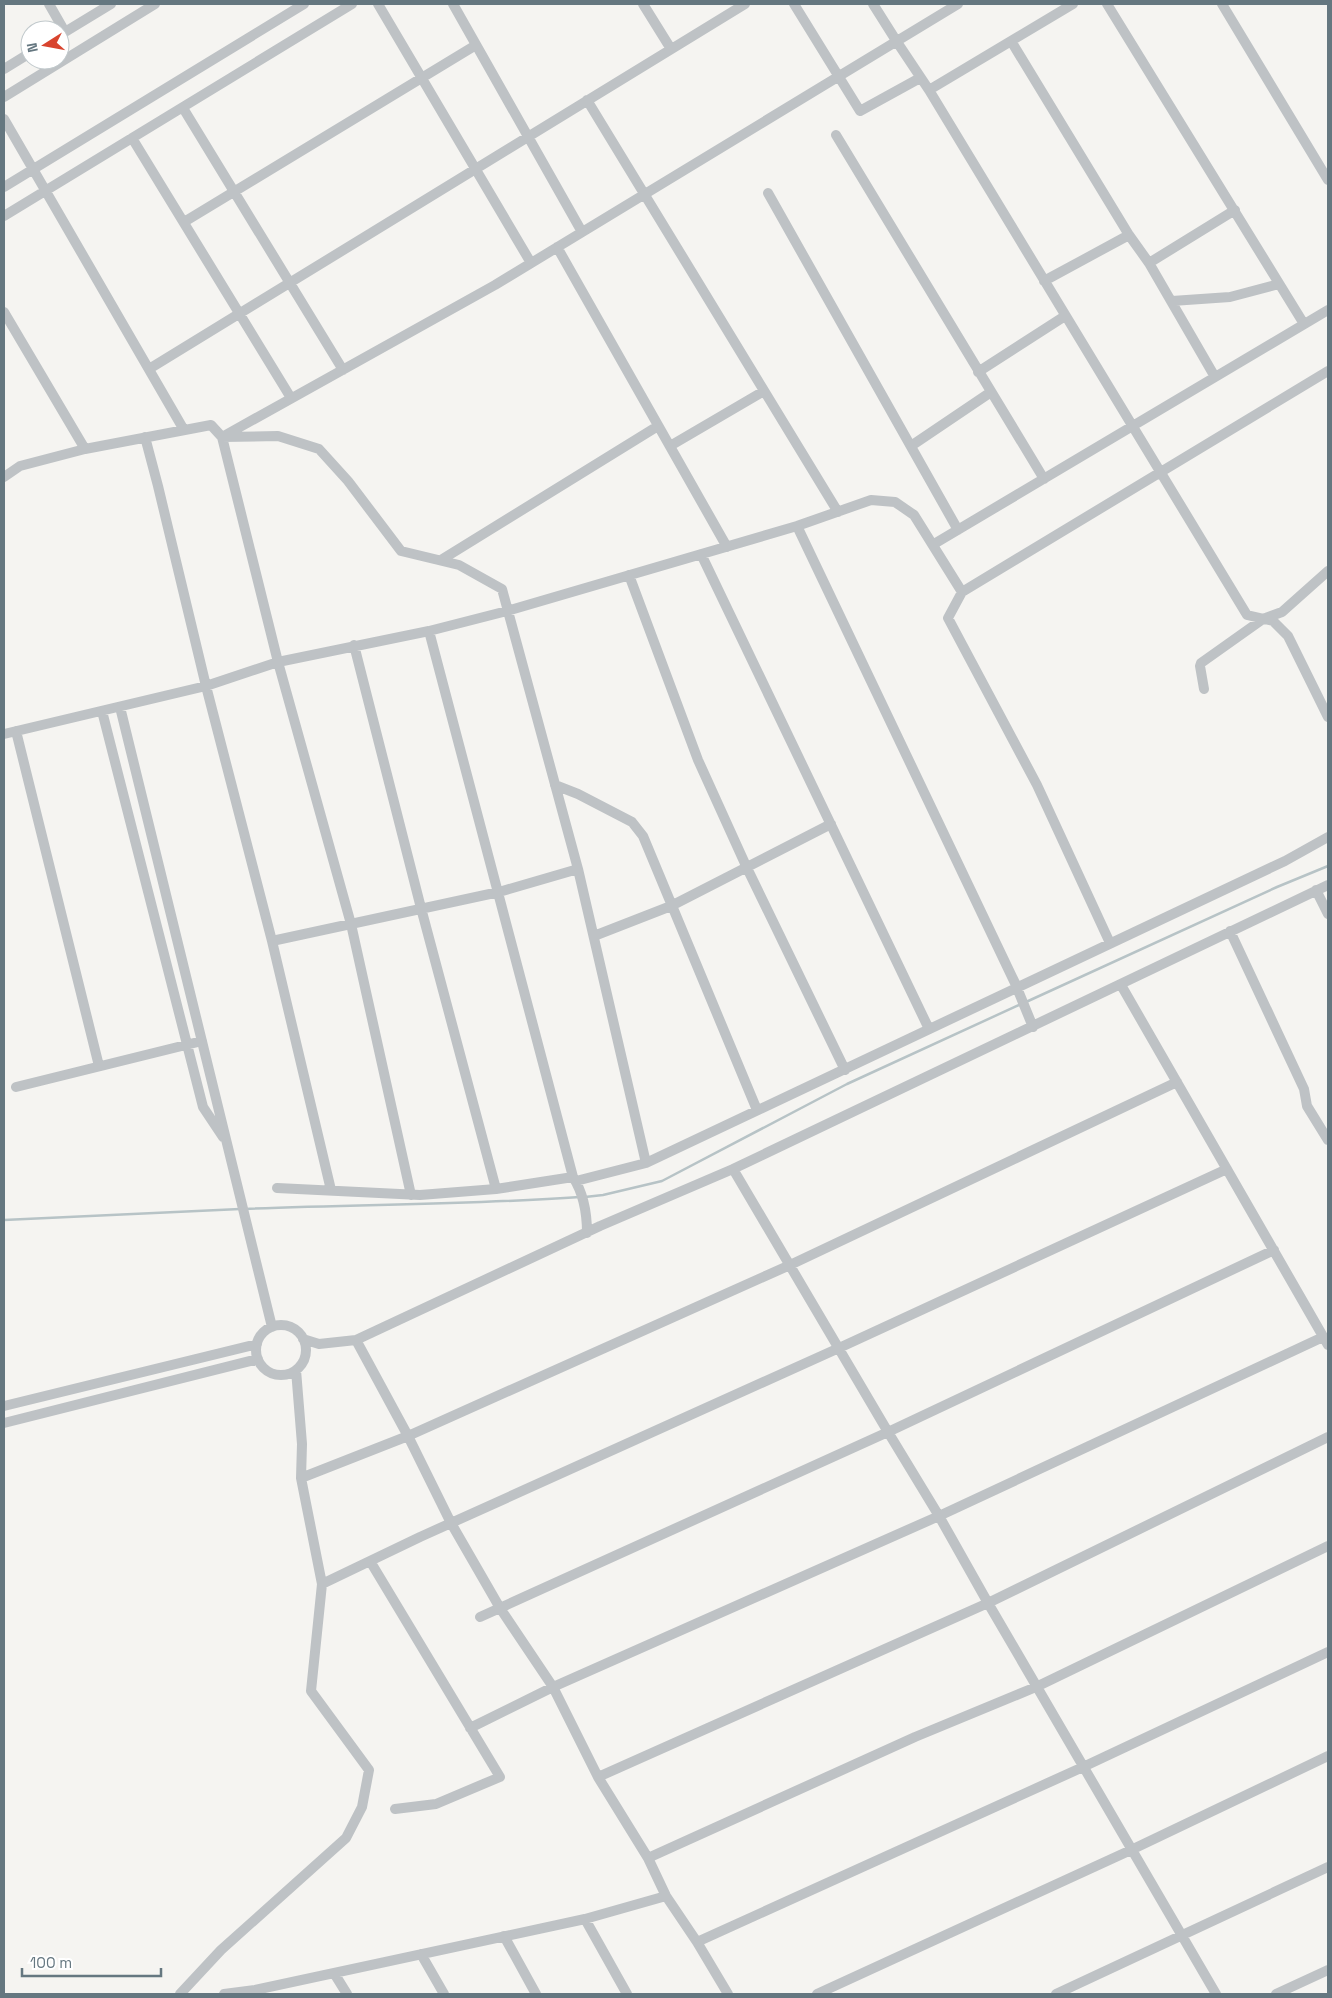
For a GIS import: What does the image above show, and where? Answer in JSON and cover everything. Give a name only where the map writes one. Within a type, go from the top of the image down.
[{"type":"street","points":[[49,4],[56,20]]},
{"type":"street","points":[[70,28],[111,4]]},
{"type":"street","points":[[4,96],[155,4]]},
{"type":"street","points":[[4,187],[304,4]]},
{"type":"street","points":[[4,216],[352,4]]},
{"type":"street","points":[[378,4],[531,263]]},
{"type":"street","points":[[453,4],[582,232]]},
{"type":"street","points":[[643,4],[672,49]]},
{"type":"street","points":[[149,369],[745,4]]},
{"type":"street","points":[[794,4],[860,112],[920,78]]},
{"type":"street","points":[[874,4],[929,90],[1246,615],[1273,621],[1288,636],[1328,717]]},
{"type":"street","points":[[222,437],[495,285],[958,4]]},
{"type":"street","points":[[929,90],[1073,4]]},
{"type":"street","points":[[1107,4],[1304,324]]},
{"type":"street","points":[[1222,4],[1328,180]]},
{"type":"street","points":[[1011,41],[1129,235],[1149,263],[1215,377]]},
{"type":"street","points":[[184,222],[476,45]]},
{"type":"street","points":[[4,68],[20,59]]},
{"type":"street","points":[[588,100],[838,512]]},
{"type":"street","points":[[182,108],[343,370]]},
{"type":"street","points":[[4,119],[184,430]]},
{"type":"street","points":[[836,135],[1044,479]]},
{"type":"street","points":[[132,138],[292,398]]},
{"type":"street","points":[[768,193],[958,530]]},
{"type":"street","points":[[1149,263],[1235,210]]},
{"type":"street","points":[[1044,281],[1129,235]]},
{"type":"street","points":[[557,247],[727,547]]},
{"type":"street","points":[[1172,301],[1230,297],[1279,284]]},
{"type":"street","points":[[934,544],[1328,310]]},
{"type":"street","points":[[4,312],[85,449]]},
{"type":"street","points":[[978,372],[1065,316]]},
{"type":"street","points":[[1110,943],[1036,784],[948,618],[962,592],[1328,371]]},
{"type":"street","points":[[670,446],[764,390]]},
{"type":"street","points":[[911,446],[991,392]]},
{"type":"street","points":[[4,477],[20,466],[85,449],[145,437],[211,425],[222,437],[278,662],[351,924],[411,1194]]},
{"type":"street","points":[[441,560],[658,426]]},
{"type":"street","points":[[222,437],[278,436],[319,449],[348,482],[401,551],[459,565],[502,589],[578,869],[646,1163]]},
{"type":"street","points":[[145,437],[206,686],[272,941],[331,1190]]},
{"type":"street","points":[[4,734],[206,686],[278,662],[429,631],[508,611],[797,526],[871,500],[895,502],[914,515],[934,544],[962,592]]},
{"type":"street","points":[[797,526],[1017,989],[1033,1027]]},
{"type":"street","points":[[701,554],[929,1029]]},
{"type":"street","points":[[1204,689],[1201,663],[1263,619],[1282,612],[1328,571]]},
{"type":"street","points":[[629,575],[698,760],[747,868],[846,1070]]},
{"type":"street","points":[[429,631],[586,1214],[587,1234]]},
{"type":"street","points":[[354,645],[496,1189]]},
{"type":"street","points":[[120,707],[272,1326]]},
{"type":"street","points":[[102,711],[204,1107],[228,1145]]},
{"type":"street","points":[[16,731],[99,1066]]},
{"type":"street","points":[[555,785],[578,794],[632,822],[643,836],[758,1110]]},
{"type":"street","points":[[594,936],[671,906],[831,824]]},
{"type":"street","points":[[278,1188],[411,1194],[496,1189],[576,1182],[646,1163],[1285,861],[1328,837]]},
{"type":"street","points":[[272,941],[499,892],[578,869]]},
{"type":"street","points":[[303,1339],[319,1344],[356,1340],[587,1234],[600,1226],[733,1169],[1328,885]]},
{"type":"street","points":[[1316,890],[1328,914]]},
{"type":"street","points":[[1230,931],[1304,1089],[1307,1106],[1328,1140]]},
{"type":"street","points":[[470,1728],[553,1687],[940,1516],[1326,1341],[1121,985]]},
{"type":"street","points":[[16,1087],[202,1041]]},
{"type":"street","points":[[301,1478],[408,1436],[790,1265],[1177,1082]]},
{"type":"street","points":[[733,1169],[888,1432],[940,1516],[1036,1687],[1216,1994]]},
{"type":"street","points":[[322,1584],[451,1523],[839,1348],[1227,1169]]},
{"type":"street","points":[[480,1617],[888,1432],[1274,1250]]},
{"type":"street","points":[[272,1326],[286,1326],[299,1333],[303,1339],[305,1346],[304,1357],[296,1370],[288,1374],[277,1374],[267,1370],[258,1359],[257,1344],[265,1330],[272,1326]]},
{"type":"street","points":[[356,1340],[408,1436],[451,1523],[500,1608],[553,1687],[598,1777],[648,1858],[666,1896],[697,1942],[728,1994]]},
{"type":"street","points":[[4,1406],[257,1344]]},
{"type":"street","points":[[4,1423],[258,1359]]},
{"type":"street","points":[[180,1994],[221,1950],[346,1838],[362,1807],[369,1770],[311,1691],[322,1584],[301,1478],[302,1444],[296,1370]]},
{"type":"street","points":[[598,1777],[988,1603],[1328,1437]]},
{"type":"street","points":[[648,1858],[915,1737],[1036,1687],[1328,1546]]},
{"type":"street","points":[[370,1561],[500,1777],[436,1804],[395,1809]]},
{"type":"street","points":[[697,1942],[1083,1767],[1328,1652]]},
{"type":"street","points":[[817,1994],[1131,1850],[1328,1756]]},
{"type":"street","points":[[1056,1994],[1328,1867]]},
{"type":"street","points":[[224,1994],[256,1992],[334,1973],[585,1919],[666,1896]]},
{"type":"street","points":[[585,1919],[627,1994]]},
{"type":"street","points":[[504,1936],[536,1994]]},
{"type":"street","points":[[422,1954],[444,1994]]},
{"type":"street","points":[[1276,1994],[1328,1970]]},
{"type":"street","points":[[334,1973],[347,1994]]},
{"type":"waterway","points":[[1026,1002],[1277,887],[1328,866]]},
{"type":"waterway","points":[[585,1197],[603,1195],[662,1181],[847,1084],[1021,1004]]},
{"type":"waterway","points":[[245,1209],[496,1202],[580,1197]]},
{"type":"waterway","points":[[4,1220],[240,1209]]}]
